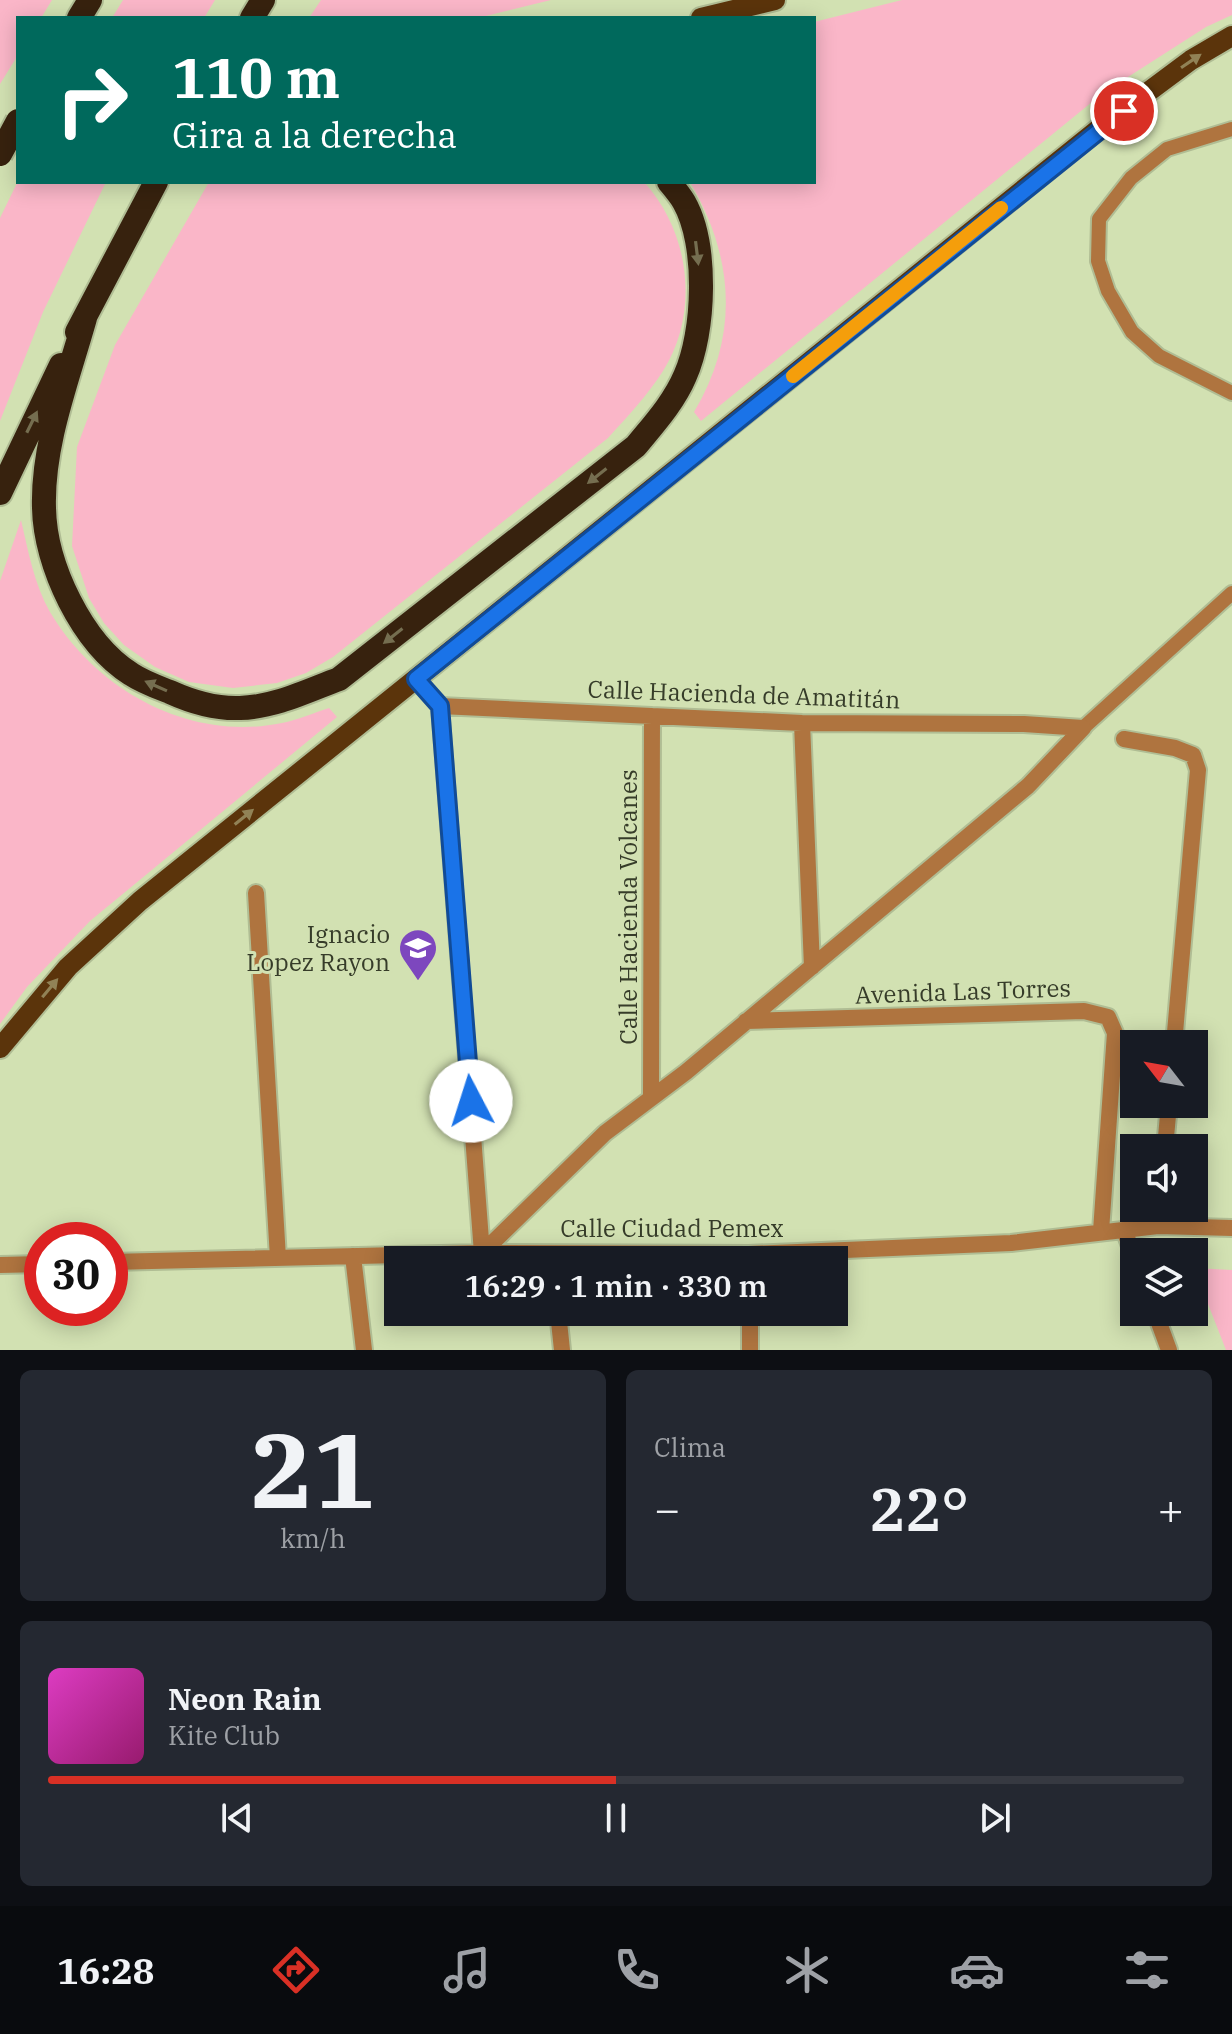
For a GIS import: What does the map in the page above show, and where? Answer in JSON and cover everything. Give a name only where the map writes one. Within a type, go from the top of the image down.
[{"type":"highway","points":[[0,154],[16,125]]},
{"type":"highway","points":[[0,493],[31,423],[155,184]]},
{"type":"highway","points":[[85,318],[51,440],[43,504],[47,537],[65,594],[110,657],[149,683],[191,701],[214,706],[240,708],[285,700],[339,679],[636,446],[663,414],[685,376],[698,332],[701,294],[697,245],[685,203],[671,184]]},
{"type":"main road","points":[[709,16],[775,0]]},
{"type":"main road","points":[[0,1048],[68,967],[140,901],[1101,127],[1191,60],[1232,36]]},
{"type":"street","points":[[416,679],[440,706],[481,1246]]},
{"type":"street","name":"Calle Hacienda de Amatitán","points":[[440,706],[802,723],[1024,724],[1083,728]]},
{"type":"street","name":"Calle Hacienda Volcanes","points":[[651,1098],[652,716]]},
{"type":"street","points":[[802,723],[812,967]]},
{"type":"street","points":[[489,1246],[605,1133],[812,967],[1028,786],[1083,728]]},
{"type":"street","points":[[1124,739],[1175,748],[1193,755],[1198,770],[1175,1030]]},
{"type":"street","points":[[256,893],[278,1258]]},
{"type":"street","name":"Avenida Las Torres","points":[[746,1021],[1084,1011],[1108,1017],[1115,1033],[1101,1231]]},
{"type":"street","points":[[1158,1222],[1158,1226]]},
{"type":"street","name":"Calle Ciudad Pemex","points":[[848,1252],[1011,1243],[1158,1226],[1232,1228]]},
{"type":"street","points":[[1125,1232],[1127,1238]]},
{"type":"street","name":"Calle Ciudad Pemex","points":[[128,1262],[384,1255]]},
{"type":"street","points":[[353,1256],[364,1350]]},
{"type":"street","points":[[0,1265],[24,1264]]},
{"type":"street","points":[[559,1326],[562,1350]]},
{"type":"street","points":[[750,1326],[750,1350]]},
{"type":"street","points":[[1160,1326],[1169,1350]]},
{"type":"lane","points":[[1232,129],[1167,149],[1131,178],[1099,219],[1098,261],[1108,291],[1132,332],[1159,356],[1232,393]]},
{"type":"lane","points":[[1083,728],[1232,593]]},
{"type":"shaded area","points":[[0,0],[52,0],[42,16],[16,16],[16,58],[0,84]]},
{"type":"shaded area","points":[[123,0],[215,0],[205,16],[113,16]]},
{"type":"shaded area","points":[[321,0],[551,0],[486,16],[310,16]]},
{"type":"shaded area","points":[[902,0],[1232,0],[1232,15],[1206,27],[1103,93],[701,421],[694,412],[719,354],[725,325],[726,296],[716,239],[691,184],[816,184],[816,22]]},
{"type":"shaded area","points":[[17,184],[105,184],[43,312],[0,421],[0,218]]},
{"type":"shaded area","points":[[208,184],[646,184],[672,224],[685,274],[682,324],[675,348],[650,389],[608,438],[333,657],[306,673],[277,683],[233,688],[189,682],[155,667],[124,645],[104,623],[89,598],[72,546],[77,447],[115,345]]},
{"type":"shaded area","points":[[21,520],[36,578],[50,612],[93,665],[120,687],[149,704],[181,717],[214,725],[248,727],[282,723],[329,708],[337,717],[90,921],[27,987],[0,1024],[0,581]]},
{"type":"shaded area","points":[[1208,1269],[1232,1270],[1232,1350],[1226,1350],[1208,1304]]},
{"type":"slow traffic","points":[[793,376],[1001,208]]},
{"type":"place","name":"Ignacio Lopez Rayon","points":[[418,982]]},
{"type":"route","points":[[471,1101],[440,706],[416,679],[1124,111]]}]
